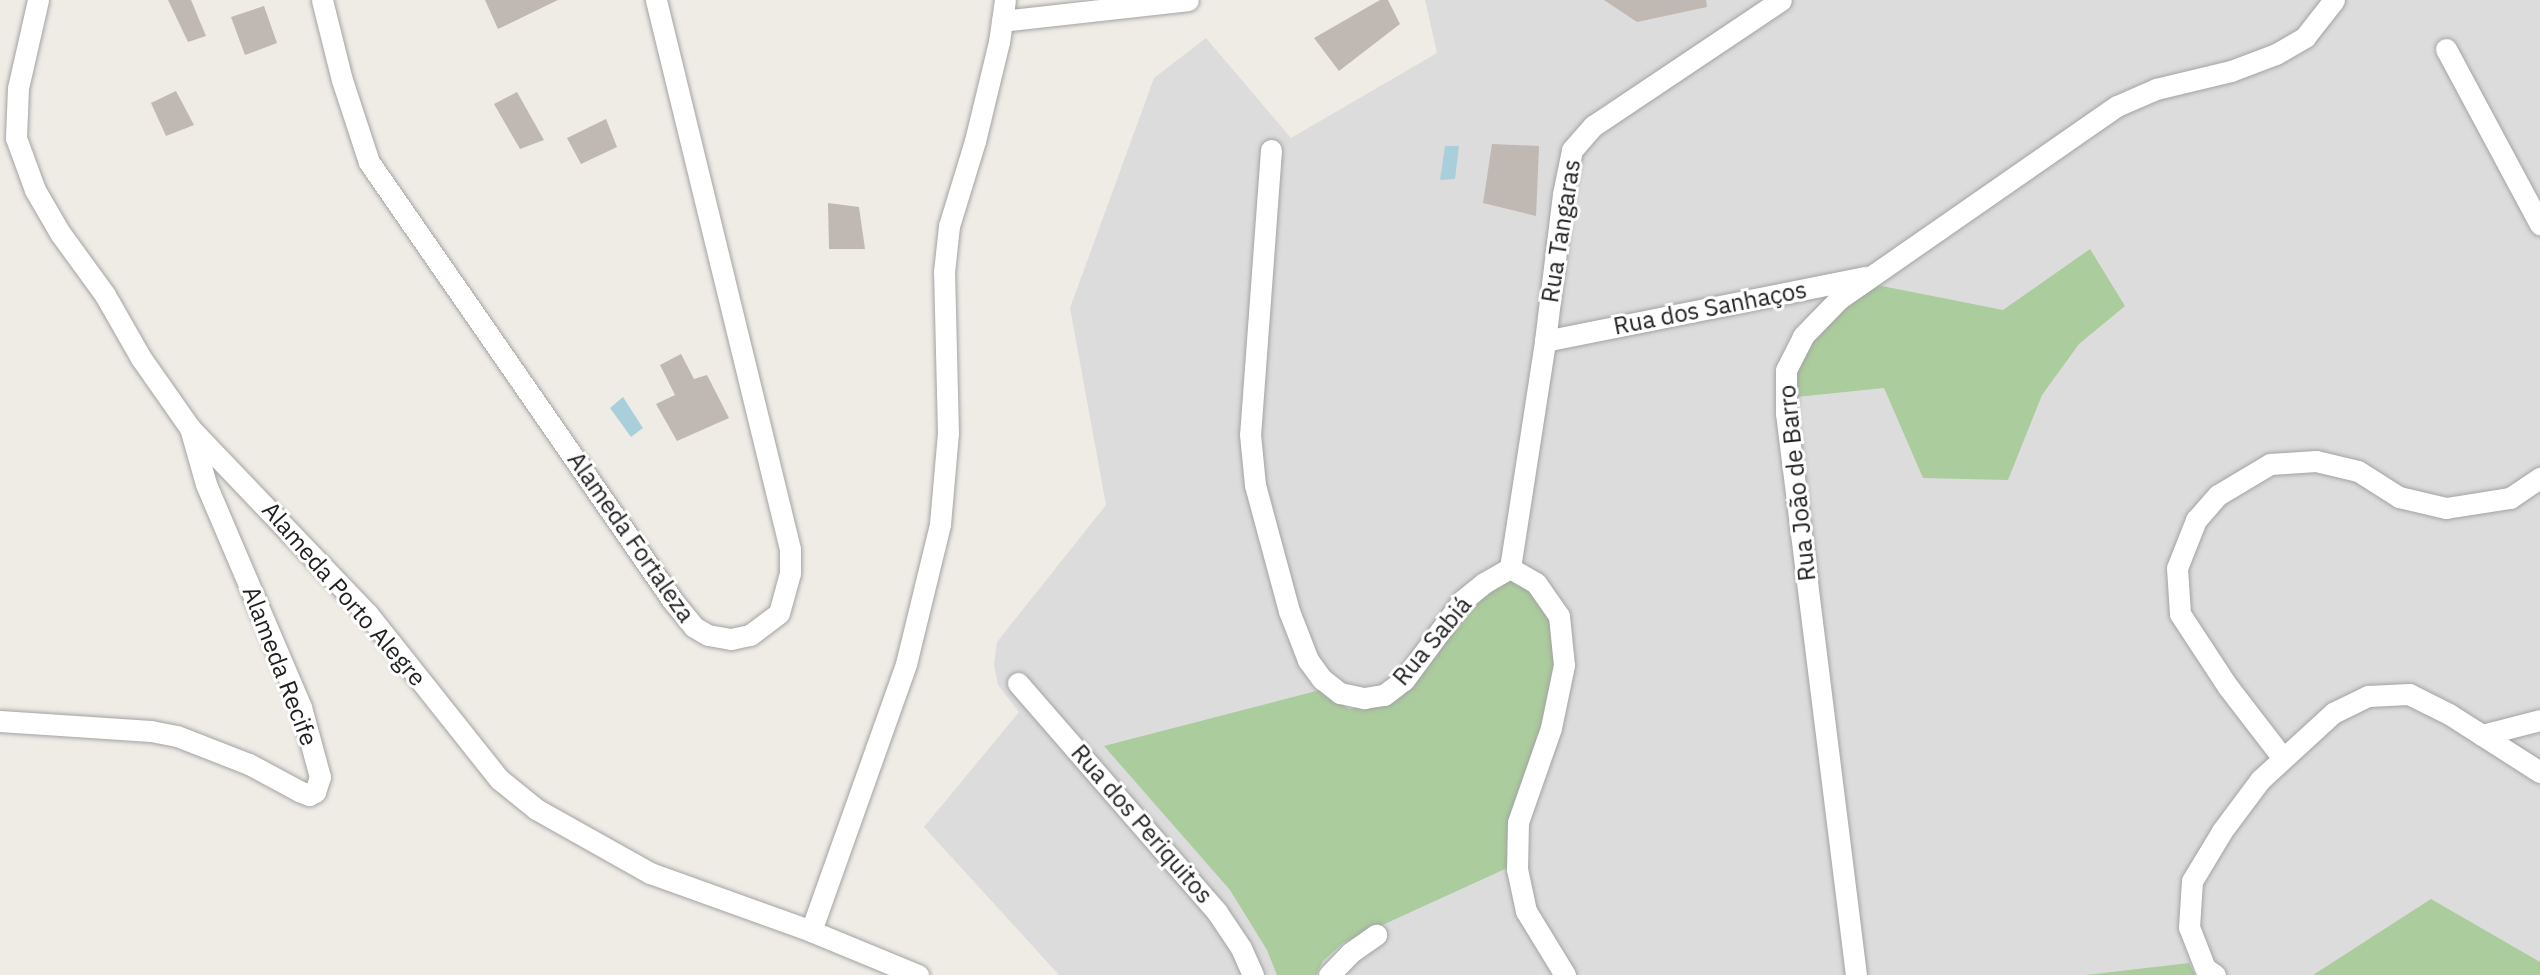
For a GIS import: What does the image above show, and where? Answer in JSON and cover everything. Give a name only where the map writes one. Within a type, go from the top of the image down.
[{"type":"street","name":"Alameda Porto Alegre","points":[[38,0],[18,88],[16,138],[30,177],[60,233],[105,295],[141,358],[190,428],[367,613],[499,779],[536,809],[650,873],[811,931],[918,975]]},
{"type":"street","name":"Alameda Fortaleza","points":[[322,0],[345,93],[369,162],[673,601],[694,627],[708,635],[731,639],[750,635],[779,613],[790,573],[790,549],[656,0]]},
{"type":"street","points":[[811,931],[906,664],[940,524],[948,433],[944,272],[949,226],[975,141],[1004,11],[1188,0]]},
{"type":"street","name":"Rua Tangaras","points":[[1510,568],[1545,341],[1563,194],[1572,150],[1593,126],[1781,0]]},
{"type":"street","name":"Rua João de Barro","points":[[1856,975],[1788,427],[1786,370],[1803,337],[1839,299],[2117,106],[2156,89],[2231,71],[2276,54],[2305,37],[2334,0]]},
{"type":"street","points":[[2446,49],[2540,224]]},
{"type":"street","name":"Rua Sabiá","points":[[1271,150],[1250,434],[1255,485],[1289,611],[1308,660],[1322,679],[1340,693],[1364,698],[1384,695],[1404,680],[1463,600],[1484,583],[1510,568]]},
{"type":"street","name":"Rua dos Sanhaços","points":[[1545,341],[1874,275]]},
{"type":"street","name":"Alameda Recife","points":[[0,721],[151,731],[177,736],[249,764],[309,795],[316,792],[320,777],[301,707],[261,607],[206,484],[190,428]]},
{"type":"street","points":[[2282,757],[2228,687],[2180,614],[2177,568],[2196,520],[2218,495],[2270,464],[2316,461],[2358,471],[2399,497],[2446,508],[2510,498],[2540,478]]},
{"type":"street","points":[[1510,568],[1535,583],[1559,616],[1564,665],[1551,728],[1518,822],[1517,869],[1526,911],[1565,975]]},
{"type":"street","name":"Rua dos Periquitos","points":[[1018,683],[1210,902],[1241,948],[1253,975]]},
{"type":"street","points":[[2215,975],[2205,968],[2189,927],[2192,881],[2222,831],[2260,780],[2333,713],[2368,696],[2409,694],[2482,735],[2540,772]]},
{"type":"street","points":[[2482,735],[2540,720]]},
{"type":"street","points":[[1329,975],[1350,953],[1376,935]]},
{"type":"shaded area","points":[[1425,0],[2540,0],[2540,975],[1059,975],[924,827],[1019,712],[998,685],[994,665],[997,642],[1106,505],[1070,308],[1154,78],[1206,38],[1291,138],[1437,53]]},
{"type":"green space","points":[[2090,249],[2125,306],[2079,344],[2042,395],[2008,480],[1923,478],[1884,388],[1796,397],[1794,371],[1809,341],[1844,307],[1877,285],[2003,310]]},
{"type":"green space","points":[[1517,576],[1553,620],[1558,665],[1516,864],[1343,943],[1323,961],[1316,975],[1277,975],[1267,950],[1230,890],[1104,746],[1320,690],[1349,709],[1380,706],[1407,686],[1468,605],[1487,588]]},
{"type":"green space","points":[[2431,899],[2540,962],[2540,975],[2313,975]]},
{"type":"green space","points":[[2189,963],[2195,975],[2086,975]]},
{"type":"water","points":[[1445,146],[1459,146],[1455,179],[1440,180]]},
{"type":"water","points":[[623,397],[643,428],[631,437],[610,408]]},
{"type":"building","points":[[168,0],[191,0],[206,36],[188,42]]},
{"type":"building","points":[[485,0],[558,0],[498,29]]},
{"type":"building","points":[[1380,0],[1388,0],[1400,24],[1339,71],[1314,38]]},
{"type":"building","points":[[1604,0],[1706,0],[1707,7],[1637,22]]},
{"type":"building","points":[[264,6],[277,43],[245,55],[231,17]]},
{"type":"building","points":[[176,91],[194,125],[166,136],[151,103]]},
{"type":"building","points":[[517,92],[544,140],[520,149],[494,104]]},
{"type":"building","points":[[606,119],[617,147],[581,164],[567,138]]},
{"type":"building","points":[[1492,144],[1539,146],[1536,216],[1483,203]]},
{"type":"building","points":[[828,203],[859,207],[865,249],[829,249]]},
{"type":"building","points":[[681,354],[694,379],[707,375],[729,418],[677,441],[656,404],[675,395],[660,365]]}]
